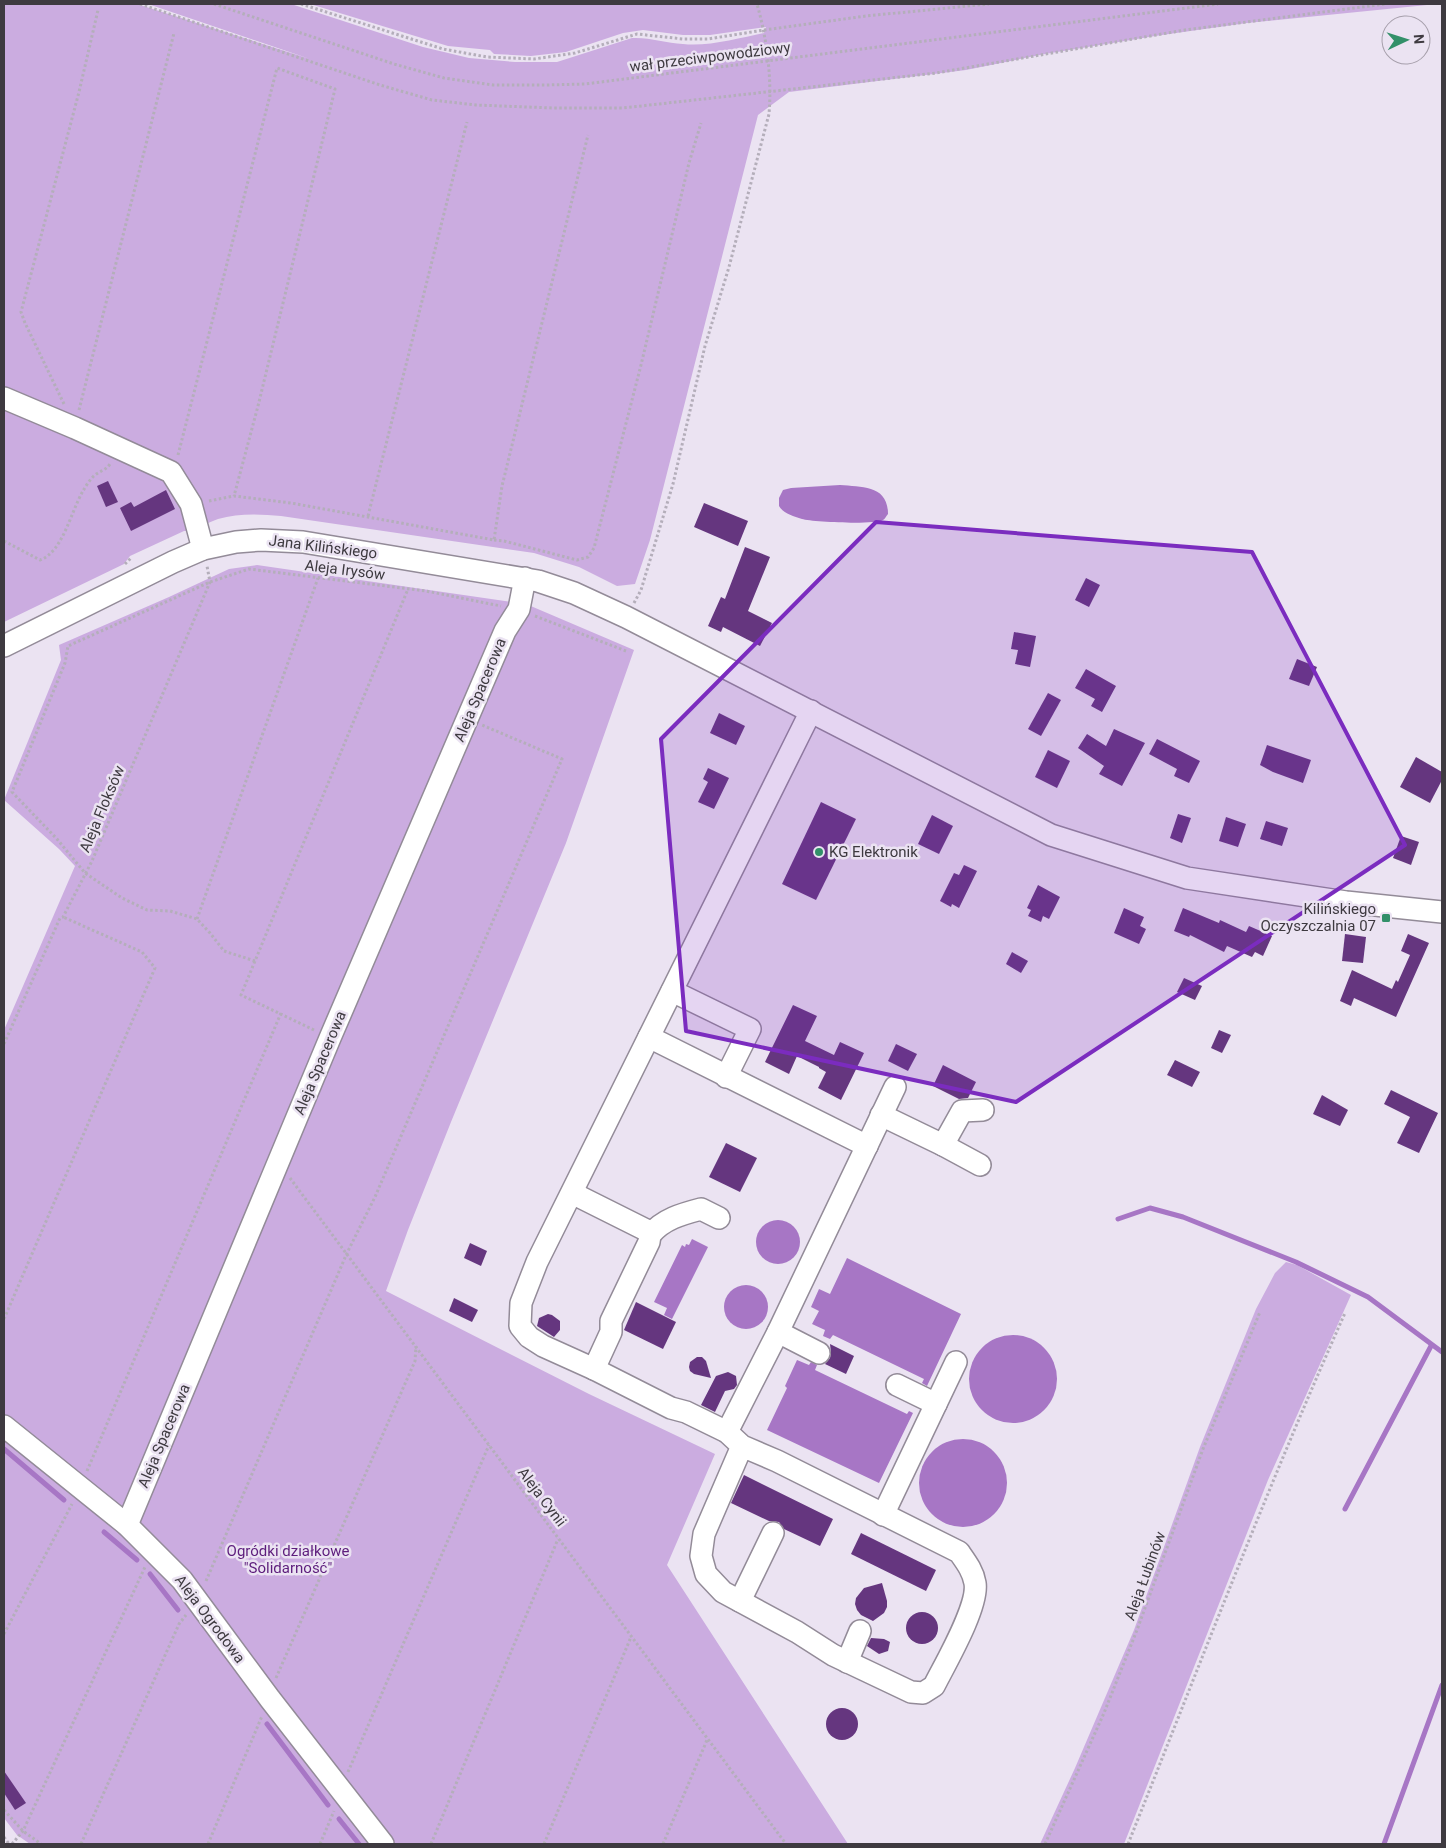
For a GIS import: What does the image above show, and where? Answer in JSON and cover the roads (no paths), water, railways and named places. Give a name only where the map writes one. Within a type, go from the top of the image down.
[{"type":"street","points":[[4,398],[172,472],[191,504],[203,549]]},
{"type":"street","name":"Jana Kilińskiego","points":[[4,646],[173,562],[203,549],[236,542],[261,540],[303,542],[525,578],[574,594],[626,617],[1052,835],[1188,878],[1346,902],[1442,912]]},
{"type":"street","name":"Aleja Spacerowa","points":[[127,1525],[330,1038],[505,631],[519,606],[525,578]]},
{"type":"street","points":[[810,711],[537,1262],[521,1303],[520,1326],[529,1337],[543,1346],[594,1369],[671,1408],[686,1412],[734,1439],[959,1552],[970,1567],[975,1584],[974,1597],[970,1610],[934,1686],[923,1693],[911,1692],[847,1662],[723,1592],[706,1574],[701,1556],[704,1534],[734,1439],[778,1332],[804,1294],[867,1146],[895,1087]]},
{"type":"street","points":[[672,991],[750,1029],[726,1077]]},
{"type":"street","points":[[649,1037],[867,1146]]},
{"type":"street","points":[[944,1145],[962,1111],[983,1110]]},
{"type":"street","points":[[881,1115],[980,1164]]},
{"type":"street","points":[[572,1193],[646,1230],[650,1235]]},
{"type":"street","points":[[594,1369],[611,1332],[611,1321],[649,1242],[650,1235],[657,1226],[687,1212],[701,1209],[719,1218]]},
{"type":"street","points":[[778,1332],[819,1353]]},
{"type":"street","points":[[883,1515],[956,1362]]},
{"type":"street","points":[[897,1385],[936,1404]]},
{"type":"street","name":"Aleja Ogrodowa","points":[[4,1426],[127,1525],[182,1580],[270,1699],[383,1844]]},
{"type":"street","points":[[740,1601],[773,1533]]},
{"type":"street","points":[[847,1662],[860,1631]]},
{"type":"waterway","points":[[1118,1219],[1150,1208],[1183,1217],[1296,1262],[1368,1297],[1442,1352]]},
{"type":"waterway","points":[[1345,1509],[1431,1346]]},
{"type":"waterway","points":[[4,1449],[64,1500]]},
{"type":"waterway","points":[[104,1532],[137,1560]]},
{"type":"waterway","points":[[150,1574],[178,1610]]},
{"type":"waterway","points":[[1384,1844],[1442,1685]]},
{"type":"waterway","points":[[267,1724],[328,1805]]},
{"type":"waterway","points":[[339,1819],[359,1844]]},
{"type":"place","name":"KG Elektronik","points":[[819,852]]},
{"type":"place","name":"Kilińskiego Oczyszczalnia 07","points":[[1386,918]]},
{"type":"park label","name":"Ogródki działkowe \"Solidarność\"","points":[[288,1560]]}]
